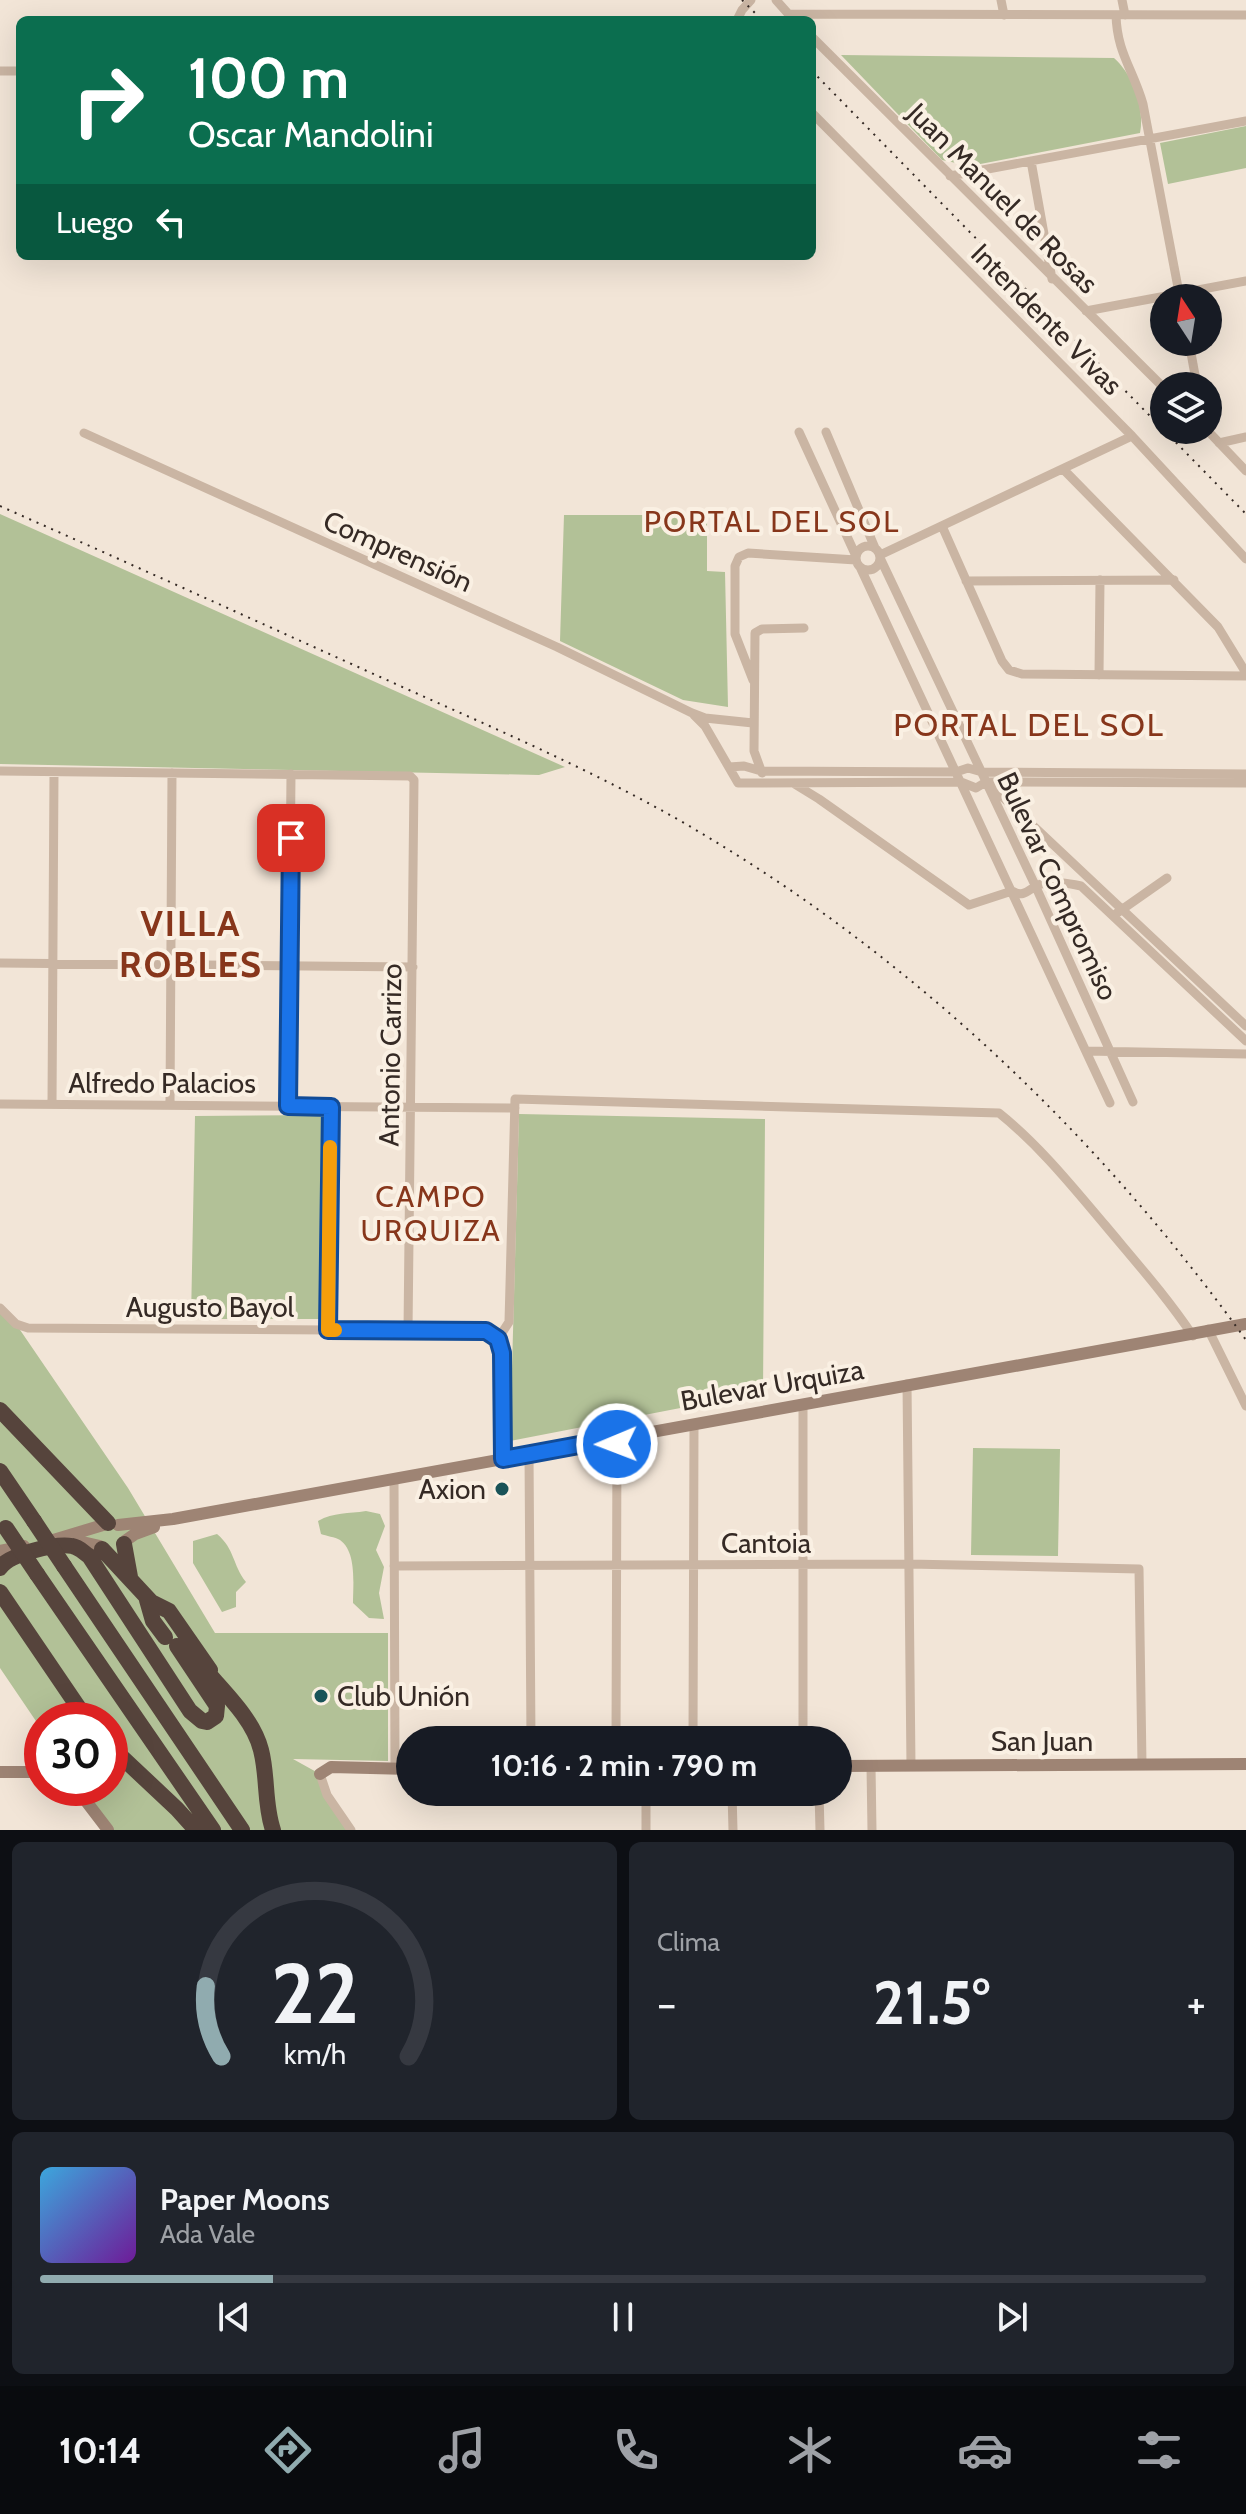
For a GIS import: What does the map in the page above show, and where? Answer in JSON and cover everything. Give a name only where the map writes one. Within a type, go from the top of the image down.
[{"type":"highway","points":[[0,1410],[110,1524]]},
{"type":"highway","points":[[0,1471],[242,1830]]},
{"type":"highway","points":[[3,1524],[213,1830]]},
{"type":"highway","points":[[124,1543],[132,1582]]},
{"type":"highway","points":[[0,1568],[12,1556],[62,1546],[79,1548],[89,1556],[190,1711],[207,1722],[216,1716],[215,1690],[169,1611],[147,1600]]},
{"type":"highway","points":[[101,1548],[164,1615],[173,1640],[215,1690],[247,1721],[261,1748],[266,1800],[273,1830]]},
{"type":"highway","points":[[0,1592],[75,1702]]},
{"type":"highway","points":[[128,1763],[196,1830]]},
{"type":"main road","name":"Bulevar Urquiza","points":[[124,1543],[147,1528],[1246,1324]]},
{"type":"main road","name":"Bulevar Urquiza","points":[[1210,1332],[1246,1330]]},
{"type":"main road","name":"Bulevar Urquiza","points":[[0,1551],[61,1539],[110,1524],[173,1519],[394,1482]]},
{"type":"main road","points":[[110,1524],[125,1532],[124,1543],[114,1551],[101,1548],[97,1533],[110,1524]]},
{"type":"main road","name":"Bulevar Urquiza","points":[[61,1539],[101,1548]]},
{"type":"main road","name":"San Juan","points":[[852,1766],[1246,1764]]},
{"type":"main road","points":[[320,1774],[331,1767],[395,1769]]},
{"type":"main road","points":[[0,1772],[24,1772]]},
{"type":"main road","points":[[90,1806],[108,1830]]},
{"type":"street","points":[[739,16],[751,0]]},
{"type":"street","points":[[776,0],[791,16]]},
{"type":"street","points":[[1001,0],[1004,15]]},
{"type":"street","points":[[1122,0],[1120,50],[1136,79],[1178,284]]},
{"type":"street","points":[[816,17],[1246,15]]},
{"type":"street","name":"Juan Manuel de Rosas","points":[[816,41],[1150,374]]},
{"type":"street","name":"Intendente Vivas","points":[[816,117],[1132,436],[1246,559]]},
{"type":"street","points":[[950,176],[1246,121]]},
{"type":"street","points":[[1031,161],[1052,279]]},
{"type":"street","points":[[1222,286],[1246,281]]},
{"type":"street","points":[[1086,311],[1150,301]]},
{"type":"street","name":"Bulevar Compromiso","points":[[799,432],[1110,1103]]},
{"type":"street","name":"Bulevar Compromiso","points":[[826,432],[879,554],[1133,1102]]},
{"type":"street","name":"Comprensión","points":[[84,433],[557,647],[692,713],[705,718],[753,723]]},
{"type":"street","points":[[753,680],[735,634],[735,566],[739,557],[748,553],[857,562],[873,570],[879,554],[1132,436]]},
{"type":"street","points":[[1222,442],[1246,437]]},
{"type":"street","points":[[1220,444],[1246,471]]},
{"type":"street","points":[[1063,469],[1218,627],[1246,674]]},
{"type":"street","points":[[942,526],[1002,661],[1009,670],[1022,674],[1246,674]]},
{"type":"street","points":[[857,562],[863,547],[879,554]]},
{"type":"street","points":[[1099,675],[1100,580]]},
{"type":"street","points":[[966,581],[1174,580]]},
{"type":"street","points":[[770,782],[761,771],[754,751],[755,633],[762,629],[804,628]]},
{"type":"street","name":"Comprensión","points":[[692,713],[705,726],[729,767]]},
{"type":"street","points":[[984,777],[976,788],[959,777],[761,771],[744,766],[729,767],[738,783],[959,777],[968,768],[984,777],[1246,1026],[1244,1039]]},
{"type":"street","points":[[0,771],[291,774],[288,1106]]},
{"type":"street","points":[[52,1104],[54,772]]},
{"type":"street","points":[[170,1105],[172,773]]},
{"type":"street","name":"Antonio Carrizo","points":[[291,774],[410,776],[414,780],[408,1331]]},
{"type":"street","points":[[984,777],[1246,774]]},
{"type":"street","points":[[984,777],[1246,783]]},
{"type":"street","points":[[790,782],[819,799],[969,905],[1012,891],[1019,895],[1026,894],[1035,885],[1065,882],[1081,886],[1244,1039]]},
{"type":"street","points":[[1112,916],[1167,878]]},
{"type":"street","points":[[0,963],[413,967]]},
{"type":"street","points":[[1086,1051],[1246,1054]]},
{"type":"street","name":"Alfredo Palacios","points":[[0,1104],[412,1108],[515,1104],[999,1113],[1022,1131],[1080,1196],[1142,1268],[1193,1335]]},
{"type":"street","points":[[502,1462],[502,1353],[498,1339],[509,1322],[515,1104]]},
{"type":"street","points":[[328,1330],[331,1107]]},
{"type":"street","name":"Augusto Bayol","points":[[0,1308],[16,1324],[28,1328],[486,1331],[498,1339]]},
{"type":"street","points":[[1210,1332],[1246,1406]]},
{"type":"street","points":[[907,1388],[911,1766]]},
{"type":"street","points":[[803,1407],[803,1726]]},
{"type":"street","points":[[693,1726],[694,1427]]},
{"type":"street","points":[[616,1726],[617,1441]]},
{"type":"street","points":[[529,1457],[531,1726]]},
{"type":"street","points":[[394,1482],[395,1769]]},
{"type":"street","name":"Cantoia","points":[[394,1566],[909,1564],[1139,1569],[1142,1764]]},
{"type":"street","points":[[871,1766],[872,1830]]},
{"type":"street","points":[[320,1774],[327,1795],[351,1830]]},
{"type":"street","points":[[646,1806],[646,1830]]},
{"type":"street","points":[[732,1806],[733,1830]]},
{"type":"street","points":[[819,1806],[820,1830]]},
{"type":"green space","points":[[841,55],[1114,58],[1127,73],[1136,92],[1141,113],[1140,133],[970,166],[942,160]]},
{"type":"green space","points":[[1246,126],[1246,168],[1168,184],[1160,143]]},
{"type":"green space","points":[[0,514],[565,767],[539,775],[0,764]]},
{"type":"green space","points":[[564,515],[707,515],[707,571],[725,572],[728,707],[683,700],[560,641]]},
{"type":"green space","points":[[519,1114],[765,1119],[763,1392],[510,1441]]},
{"type":"green space","points":[[325,1115],[324,1319],[191,1319],[195,1116]]},
{"type":"green space","points":[[0,1308],[16,1324],[128,1488],[215,1633],[388,1633],[388,1761],[293,1759],[320,1774],[351,1830],[108,1830],[90,1806],[128,1806],[128,1702],[24,1703],[0,1668]]},
{"type":"green space","points":[[973,1448],[1060,1449],[1058,1556],[971,1555]]},
{"type":"green space","points":[[366,1511],[380,1514],[385,1526],[376,1550],[384,1567],[379,1593],[384,1619],[369,1618],[353,1603],[353,1569],[349,1552],[340,1540],[321,1534],[318,1521],[335,1515]]},
{"type":"green space","points":[[217,1534],[227,1545],[246,1582],[236,1592],[236,1607],[222,1612],[193,1563],[193,1541]]},
{"type":"railway","points":[[742,0],[758,16]]},
{"type":"railway","points":[[816,75],[1246,514]]},
{"type":"railway","points":[[0,506],[589,773],[701,833],[780,883],[929,996],[999,1058],[1066,1124],[1129,1193],[1246,1340]]},
{"type":"slow traffic","points":[[330,1147],[328,1330],[335,1330]]},
{"type":"place","name":"Axion","points":[[502,1489]]},
{"type":"place","name":"Club Unión","points":[[321,1696]]},
{"type":"district","name":"PORTAL DEL SOL","points":[[772,522]]},
{"type":"district","name":"PORTAL DEL SOL","points":[[1029,725]]},
{"type":"district","name":"VILLA ROBLES","points":[[191,944]]},
{"type":"district","name":"CAMPO URQUIZA","points":[[431,1214]]},
{"type":"route","points":[[291,838],[288,1106],[331,1107],[328,1330],[486,1331],[498,1339],[502,1353],[503,1459],[617,1438],[617,1444]]}]
